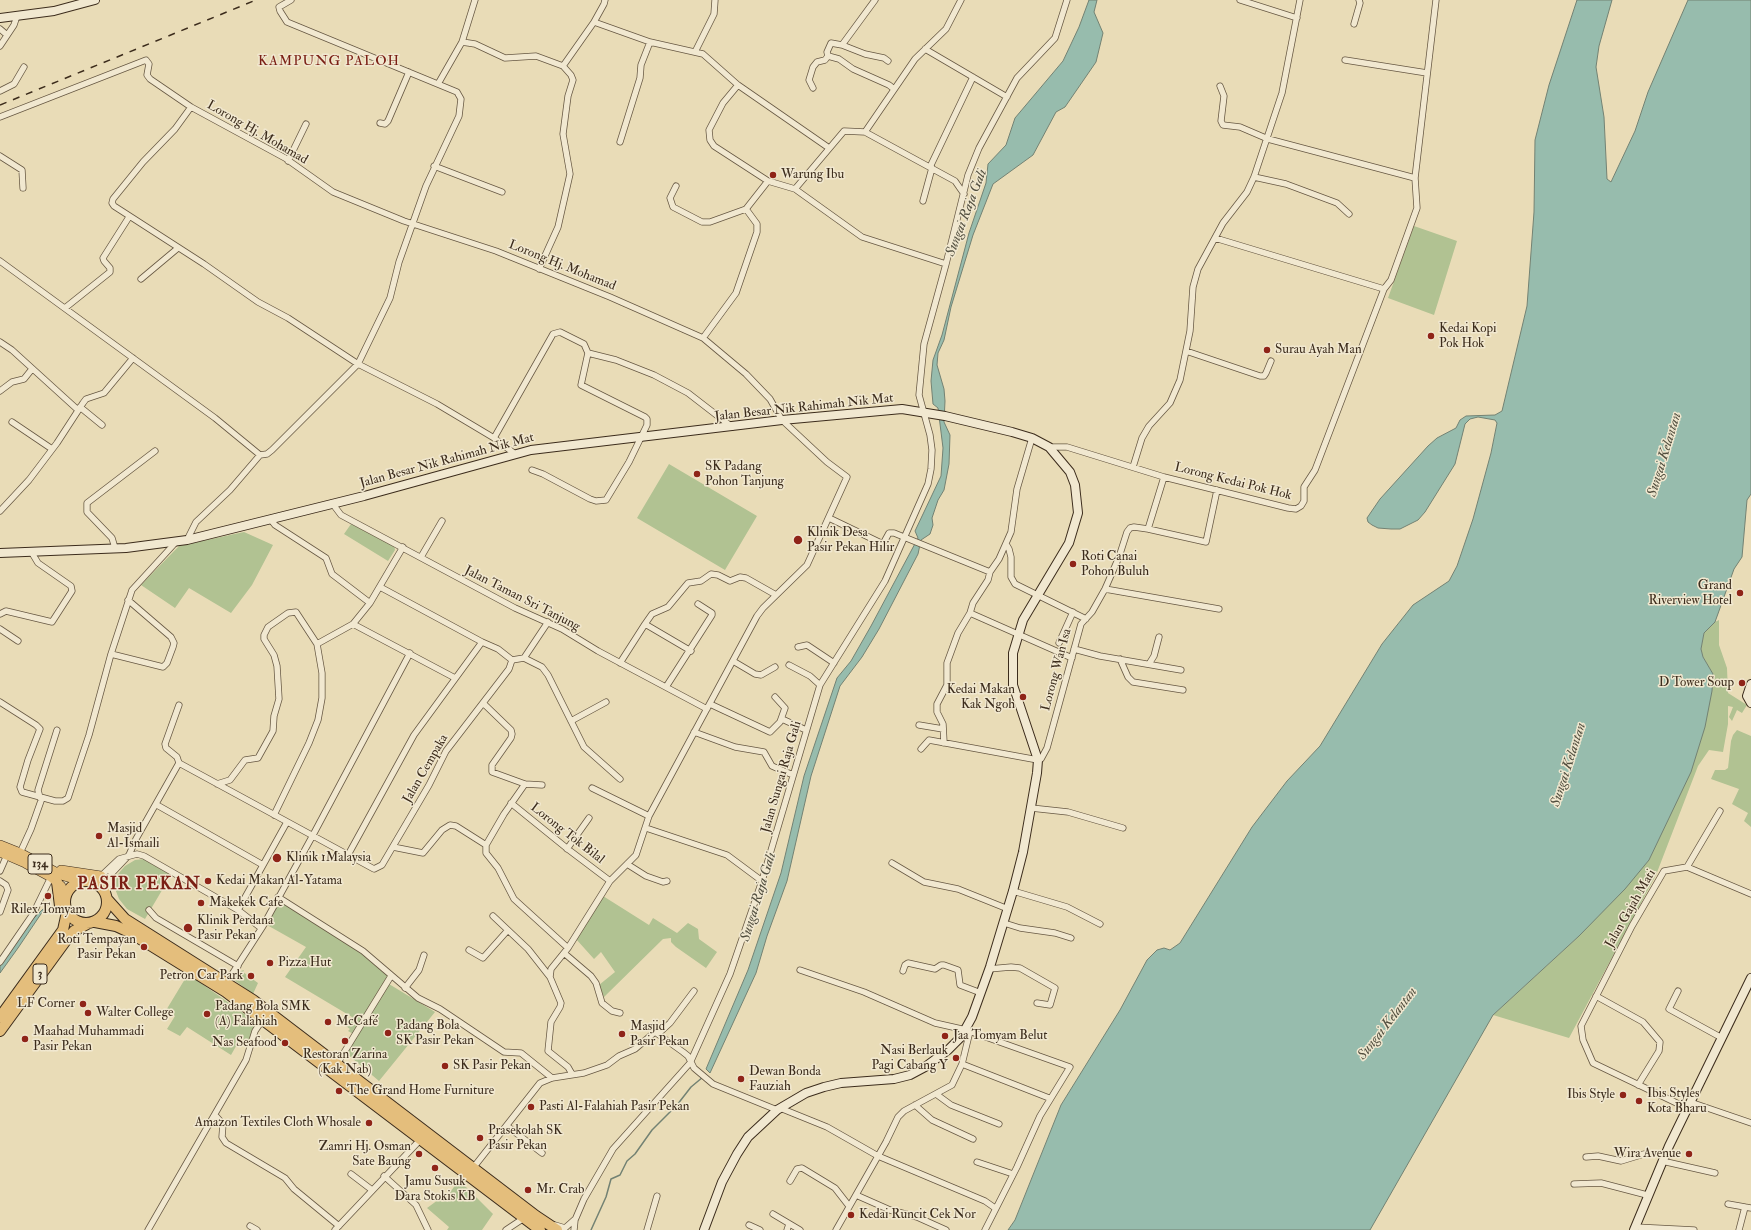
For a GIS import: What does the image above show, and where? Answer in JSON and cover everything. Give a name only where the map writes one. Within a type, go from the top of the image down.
[{"type":"highway","points":[[54,880],[60,896],[60,917],[54,943]]},
{"type":"highway","points":[[540,1230],[226,992],[129,932],[116,926],[75,920],[67,912],[65,896],[71,887],[85,881],[101,887],[125,919],[227,982],[253,1000],[536,1216],[557,1230]]},
{"type":"highway","points":[[91,923],[105,913],[107,897]]},
{"type":"highway","name":"3","points":[[0,1018],[54,943],[62,930],[67,912]]},
{"type":"highway","name":"3","points":[[0,1031],[62,945],[74,931],[91,923]]},
{"type":"main road","name":"134","points":[[0,845],[20,853],[61,875],[85,881]]},
{"type":"main road","name":"134","points":[[3,853],[54,880],[63,890],[65,896]]},
{"type":"main road","points":[[29,858],[63,871],[101,876]]},
{"type":"street","points":[[0,18],[54,12],[80,2],[95,0]]},
{"type":"street","points":[[187,540],[196,522],[227,493],[260,455],[267,454],[272,450],[358,364],[390,298],[399,262],[434,166],[458,118],[462,100],[458,92],[287,22],[279,7],[291,0]]},
{"type":"street","points":[[438,84],[462,42],[475,0]]},
{"type":"street","points":[[563,66],[594,22],[605,0]]},
{"type":"street","points":[[695,52],[714,13],[715,0]]},
{"type":"street","points":[[842,45],[875,0]]},
{"type":"street","points":[[866,132],[916,59],[946,29],[961,0]]},
{"type":"street","name":"Jalan Sungai Raja Gali","points":[[574,1220],[612,1149],[690,1063],[730,974],[762,881],[820,685],[885,581],[928,484],[931,469],[931,443],[919,394],[924,344],[946,264],[968,174],[979,148],[1018,77],[1055,38],[1067,0]]},
{"type":"street","points":[[1240,0],[1297,18]]},
{"type":"street","points":[[1133,467],[1142,438],[1175,394],[1190,331],[1193,287],[1198,268],[1223,223],[1247,192],[1268,139],[1282,93],[1300,0]]},
{"type":"street","points":[[1354,24],[1360,3],[1359,0]]},
{"type":"street","points":[[1215,238],[1384,289],[1391,280],[1417,208],[1415,178],[1436,0]]},
{"type":"street","points":[[0,46],[14,25],[17,16]]},
{"type":"street","points":[[594,22],[650,42],[703,54],[738,85],[830,148]]},
{"type":"street","points":[[0,29],[6,35]]},
{"type":"street","points":[[462,42],[475,44],[504,58],[536,56],[563,66],[571,75],[573,80],[568,96],[563,133],[570,175],[558,227],[539,269]]},
{"type":"street","points":[[620,142],[640,78],[641,65],[650,42]]},
{"type":"street","points":[[828,56],[827,50],[829,44],[832,43],[842,45],[866,55],[884,58],[888,61]]},
{"type":"street","points":[[925,49],[1007,97]]},
{"type":"street","points":[[813,88],[809,80],[813,67],[817,62],[825,60],[828,56]]},
{"type":"street","points":[[828,56],[839,59],[853,69],[889,85],[894,90]]},
{"type":"street","name":"Lorong Hj. Mohamad","points":[[0,117],[146,60],[149,64],[147,74],[148,78],[191,107],[288,161],[333,192],[413,224],[496,251],[703,338],[770,399],[782,420],[827,462],[847,477],[807,565],[757,616],[649,816],[638,850],[627,864],[610,881],[568,948],[551,969],[550,977]]},
{"type":"street","points":[[1345,60],[1427,73]]},
{"type":"street","points":[[0,91],[14,83],[24,67]]},
{"type":"street","points":[[380,123],[385,124],[388,121],[409,72]]},
{"type":"street","points":[[923,201],[931,167],[973,77]]},
{"type":"street","points":[[738,85],[722,103],[709,130],[710,140],[714,146],[768,182],[795,189],[862,238],[946,264]]},
{"type":"street","points":[[1220,86],[1224,96],[1222,124],[1240,127],[1268,139],[1415,178]]},
{"type":"street","points":[[191,107],[175,129],[143,162],[113,199],[112,203],[114,206],[258,302],[288,318],[358,364],[437,404],[494,438],[515,454]]},
{"type":"street","points":[[288,161],[306,124]]},
{"type":"street","points":[[795,189],[844,131],[866,132],[955,181],[964,194]]},
{"type":"street","points":[[0,156],[23,171],[23,188]]},
{"type":"street","points":[[434,166],[502,192]]},
{"type":"street","points":[[1254,177],[1286,184],[1337,203],[1349,214]]},
{"type":"street","points":[[676,186],[670,198],[673,207],[702,222],[710,222],[746,209],[768,182]]},
{"type":"street","points":[[703,338],[736,292],[757,232],[757,224],[746,209]]},
{"type":"street","points":[[65,308],[110,272],[110,268],[103,258],[129,217]]},
{"type":"street","points":[[141,279],[178,248]]},
{"type":"street","points":[[0,261],[216,418],[260,455]]},
{"type":"street","name":"Lorong Kedai Pok Hok","points":[[1050,447],[1067,448],[1164,477],[1296,509],[1301,506],[1304,501],[1304,487],[1315,470],[1384,289]]},
{"type":"street","points":[[494,438],[555,332],[560,332],[584,344],[588,353],[581,385],[645,417],[648,422],[629,462],[606,500],[596,501],[590,499],[543,474],[532,470]]},
{"type":"street","points":[[0,342],[79,409],[102,425]]},
{"type":"street","points":[[1186,351],[1260,376],[1264,376],[1266,374],[1271,361]]},
{"type":"street","points":[[588,353],[616,360],[654,374],[688,393],[732,427]]},
{"type":"street","points":[[0,511],[29,480],[86,400],[104,393],[133,358]]},
{"type":"street","points":[[0,391],[12,382],[24,379],[32,369]]},
{"type":"street","name":"Jalan Besar Nik Rahimah Nik Mat","points":[[0,553],[32,553],[115,548],[176,542],[332,504],[515,454],[546,448],[641,438],[782,420],[889,410],[923,412],[942,415],[1032,438],[1050,447],[1061,459],[1073,478],[1078,500],[1078,513],[1070,543],[1037,595],[1017,635],[1013,653],[1013,685],[1038,760],[1031,808],[1013,891],[1004,923],[968,1030],[936,1059],[910,1075],[894,1079],[841,1083],[806,1093],[778,1109],[748,1137],[737,1154],[722,1182],[704,1230]]},
{"type":"street","points":[[12,422],[52,449]]},
{"type":"street","points":[[944,743],[943,729],[937,712],[937,704],[947,685],[947,663],[957,635],[970,614],[972,605],[988,580],[990,572],[1006,544],[1012,528],[1017,489],[1032,438]]},
{"type":"street","points":[[115,548],[112,538],[87,512],[87,503],[155,451]]},
{"type":"street","points":[[1148,529],[1164,477]]},
{"type":"street","name":"Lorong Wan Isa","points":[[1038,760],[1043,756],[1047,748],[1082,624],[1092,612],[1106,589],[1127,532],[1130,528],[1134,527],[1206,542],[1216,490]]},
{"type":"street","name":"Jalan Taman Sri Tanjung","points":[[332,504],[341,515],[384,539],[403,547],[515,608],[548,622],[666,688],[770,732],[774,730],[782,719]]},
{"type":"street","points":[[829,518],[881,542],[884,542],[889,533],[894,533],[990,572]]},
{"type":"street","points":[[270,520],[275,525],[326,558],[332,574],[370,603]]},
{"type":"street","points":[[421,557],[442,521]]},
{"type":"street","points":[[0,702],[40,729],[20,787],[24,794],[63,801],[68,798],[92,724],[111,654],[128,600],[136,584],[176,542]]},
{"type":"street","points":[[1006,544],[1011,557],[1011,577],[1015,584],[1086,618]]},
{"type":"street","points":[[317,644],[353,624],[370,603],[403,547]]},
{"type":"street","points":[[0,614],[6,611],[52,622],[72,591],[71,586],[38,563],[32,553]]},
{"type":"street","points":[[620,663],[644,624],[652,614],[668,607],[688,583],[701,582],[711,574],[718,574],[730,581],[740,577],[746,578],[776,595]]},
{"type":"street","points":[[380,587],[482,642],[498,649],[512,660],[524,658],[542,667],[584,747],[620,779]]},
{"type":"street","points":[[1106,589],[1219,609]]},
{"type":"street","points":[[111,654],[163,667],[173,647],[174,643],[171,637],[128,600]]},
{"type":"street","points":[[666,688],[712,616],[712,613],[698,604]]},
{"type":"street","points":[[217,784],[230,780],[245,760],[258,758],[273,731],[274,716],[279,695],[276,660],[264,639],[264,635],[268,627],[288,613],[296,612],[317,644],[322,673],[322,698],[318,720],[274,815]]},
{"type":"street","points":[[1059,643],[1073,612]]},
{"type":"street","points":[[970,614],[1072,658]]},
{"type":"street","points":[[524,658],[548,622]]},
{"type":"street","points":[[353,624],[455,678]]},
{"type":"street","points":[[644,624],[691,651]]},
{"type":"street","points":[[0,629],[18,641]]},
{"type":"street","points":[[1149,664],[1154,656],[1159,637]]},
{"type":"street","points":[[179,705],[165,744],[166,748],[177,757],[179,763],[348,855],[407,745],[482,642]]},
{"type":"street","points":[[798,647],[807,645],[834,663]]},
{"type":"street","points":[[1074,649],[1181,670]]},
{"type":"street","points":[[227,982],[278,898],[410,654]]},
{"type":"street","points":[[1120,659],[1128,677],[1132,682],[1183,690]]},
{"type":"street","name":"Jalan Cempaka","points":[[348,855],[374,869],[382,865],[429,785],[446,751],[509,668],[512,660]]},
{"type":"street","points":[[733,661],[755,674],[762,675],[775,667]]},
{"type":"street","points":[[789,665],[810,676],[820,685]]},
{"type":"street","points":[[1749,700],[1751,684]]},
{"type":"street","points":[[775,697],[784,706],[782,719],[806,730]]},
{"type":"street","points":[[571,721],[606,702]]},
{"type":"street","points":[[482,703],[511,730],[512,734],[511,738],[492,764],[492,772],[525,784],[542,785]]},
{"type":"street","points":[[919,725],[943,729]]},
{"type":"street","points":[[20,853],[32,829],[41,798],[38,790],[57,730]]},
{"type":"street","points":[[694,732],[735,747],[764,752],[772,766],[793,776]]},
{"type":"street","points":[[921,749],[929,740],[960,744],[1038,760]]},
{"type":"street","points":[[107,897],[111,874],[130,855],[136,839],[157,805],[179,763]]},
{"type":"street","points":[[525,784],[511,803],[486,845],[488,858],[498,868],[514,898],[568,948]]},
{"type":"street","points":[[592,788],[649,816]]},
{"type":"street","name":"Lorong Tok Bilal","points":[[511,803],[567,849],[610,881]]},
{"type":"street","points":[[157,805],[263,865]]},
{"type":"street","points":[[1031,808],[1068,812],[1123,828]]},
{"type":"street","points":[[1720,812],[1688,867],[1751,894]]},
{"type":"street","points":[[567,849],[588,818]]},
{"type":"street","points":[[238,910],[287,822]]},
{"type":"street","points":[[393,847],[423,853],[442,830],[450,825],[456,826],[486,845]]},
{"type":"street","points":[[646,828],[727,855],[762,881]]},
{"type":"street","points":[[0,871],[3,853]]},
{"type":"street","points":[[85,881],[101,876],[113,863],[130,855],[137,854],[144,856],[238,910],[261,928]]},
{"type":"street","points":[[892,863],[924,882],[958,889],[1008,909]]},
{"type":"street","points":[[627,864],[646,876],[663,882],[666,881]]},
{"type":"street","name":"Jalan Gajah Mati","points":[[1596,996],[1664,871],[1688,867]]},
{"type":"street","points":[[0,962],[54,880]]},
{"type":"street","points":[[0,881],[6,885],[8,890],[0,912]]},
{"type":"street","points":[[1013,891],[1067,907],[1100,924]]},
{"type":"street","points":[[278,898],[363,951],[404,988],[418,998],[440,1009],[504,1052],[521,1053],[552,1078]]},
{"type":"street","points":[[150,910],[156,918],[238,966]]},
{"type":"street","points":[[494,916],[528,949],[550,977],[561,1003],[551,1022],[548,1051],[568,1067],[572,1074]]},
{"type":"street","points":[[1004,923],[1022,928],[1055,933],[1071,938]]},
{"type":"street","points":[[469,950],[483,958],[508,930]]},
{"type":"street","points":[[564,953],[591,976],[596,984],[602,1004],[620,1013]]},
{"type":"street","points":[[404,988],[419,970],[424,955]]},
{"type":"street","points":[[903,971],[908,963],[935,969],[940,964],[944,965],[958,970],[960,985],[981,993]]},
{"type":"street","points":[[989,969],[1011,967],[1020,968],[1055,988],[1050,1005],[1037,1002]]},
{"type":"street","points":[[800,970],[864,992],[935,1023],[968,1030],[1070,1067],[1049,1098],[985,1230]]},
{"type":"street","points":[[337,1064],[391,976]]},
{"type":"street","points":[[1694,1230],[1635,1228],[1647,1195],[1662,1161],[1751,978]]},
{"type":"street","points":[[658,1034],[670,1023],[694,991]]},
{"type":"street","points":[[1678,991],[1669,1009],[1722,1038]]},
{"type":"street","points":[[1638,1085],[1660,1051],[1660,1042],[1643,1022],[1596,996],[1580,1031],[1591,1059],[1598,1066],[1638,1085],[1689,1105],[1751,1123]]},
{"type":"street","points":[[148,1230],[246,1060],[255,1031],[263,1019]]},
{"type":"street","points":[[836,1230],[878,1156],[898,1117],[915,1105],[952,1085],[962,1064],[968,1030]]},
{"type":"street","points":[[473,1168],[540,1083],[552,1078],[596,1070],[607,1065],[619,1056],[635,1049],[655,1032],[683,1052],[694,1068],[708,1080],[722,1088],[838,1132],[878,1156],[985,1202],[995,1208]]},
{"type":"street","points":[[962,1064],[1049,1098]]},
{"type":"street","points":[[936,1094],[951,1104],[999,1124]]},
{"type":"street","points":[[915,1105],[932,1120],[973,1139]]},
{"type":"street","points":[[215,1115],[223,1124],[222,1137],[226,1143],[285,1178],[294,1189],[337,1228],[384,1176],[420,1140]]},
{"type":"street","points":[[507,1126],[542,1153]]},
{"type":"street","points":[[1586,1157],[1598,1156],[1621,1161],[1644,1154]]},
{"type":"street","points":[[1662,1161],[1715,1173]]},
{"type":"street","points":[[977,1162],[1013,1174]]},
{"type":"street","points":[[790,1181],[798,1169],[802,1168],[835,1188],[850,1206]]},
{"type":"street","points":[[351,1174],[372,1190]]},
{"type":"street","points":[[384,1176],[416,1205],[428,1230]]},
{"type":"street","points":[[1574,1184],[1601,1183],[1647,1195]]},
{"type":"street","points":[[856,1195],[890,1210],[918,1217],[946,1230]]},
{"type":"street","points":[[647,1230],[657,1196]]},
{"type":"street","points":[[1728,1204],[1751,1208]]},
{"type":"street","points":[[1740,1230],[1745,1207]]},
{"type":"street","points":[[773,1214],[800,1230]]},
{"type":"street","points":[[536,1216],[562,1229],[568,1227],[574,1220]]},
{"type":"street","points":[[506,1230],[524,1218]]},
{"type":"street","points":[[574,1220],[574,1230]]},
{"type":"street","points":[[787,1230],[789,1224]]},
{"type":"street","points":[[749,1225],[760,1230]]},
{"type":"street","points":[[250,1226],[257,1230]]},
{"type":"shaded area","points":[[1414,226],[1457,241],[1434,315],[1388,298]]},
{"type":"shaded area","points":[[669,464],[757,516],[725,570],[637,518]]},
{"type":"shaded area","points":[[351,524],[394,545],[395,550],[388,561],[344,534]]},
{"type":"shaded area","points":[[244,532],[273,545],[252,585],[231,613],[189,588],[175,608],[141,585],[179,546]]},
{"type":"shaded area","points":[[1719,620],[1719,645],[1727,668],[1728,693],[1747,705],[1742,713],[1737,710],[1732,721],[1729,717],[1733,707],[1728,706],[1728,724],[1723,752],[1709,750],[1698,766],[1656,875],[1569,1038],[1493,1015],[1579,936],[1649,860],[1679,794],[1713,674],[1703,657],[1701,649],[1704,633]]},
{"type":"shaded area","points":[[1737,730],[1751,736],[1751,827],[1744,821],[1748,813],[1732,804],[1739,789],[1711,779],[1715,770],[1725,770],[1728,768],[1731,741]]},
{"type":"shaded area","points":[[144,859],[171,875],[145,919],[127,909],[119,899],[112,881],[125,866],[135,860]]},
{"type":"shaded area","points":[[603,896],[649,925],[653,918],[677,933],[688,923],[698,929],[699,939],[717,952],[706,968],[676,947],[671,942],[671,938],[663,939],[604,997],[599,985],[615,972],[601,952],[594,959],[576,939]]},
{"type":"shaded area","points":[[278,897],[363,951],[391,976],[355,1035],[348,1031],[350,1029],[346,1026],[352,1017],[285,977],[306,947],[267,925],[265,928]]},
{"type":"shaded area","points":[[244,970],[243,972],[258,983],[253,994],[234,980],[238,972]]},
{"type":"shaded area","name":"Padang Bola SMK (A) Falahiah","points":[[188,974],[256,1022],[248,1047],[239,1041],[231,1055],[187,1027],[180,1036],[167,1029],[175,1016],[165,1012]]},
{"type":"shaded area","name":"Padang Bola SK Pasir Pekan","points":[[389,984],[435,1012],[379,1081],[346,1053]]},
{"type":"shaded area","points":[[459,1180],[493,1214],[482,1230],[447,1230],[449,1227],[427,1208],[438,1200],[443,1202]]},
{"type":"water","points":[[1089,0],[1097,0],[1094,12],[1103,33],[1096,62],[1065,107],[1056,112],[1033,155],[993,184],[973,235],[951,307],[944,340],[938,353],[937,365],[944,389],[944,422],[950,435],[949,464],[944,490],[938,500],[932,518],[933,525],[930,534],[921,540],[918,554],[879,629],[862,657],[840,686],[811,776],[787,881],[767,936],[756,973],[710,1073],[706,1069],[748,970],[781,873],[804,776],[837,678],[851,661],[918,538],[915,531],[941,476],[943,448],[938,408],[933,404],[931,381],[933,360],[942,335],[969,233],[986,183],[988,164],[1006,145],[1015,118],[1063,61],[1079,27]]},
{"type":"water","name":"Sungai Kelantan","points":[[1577,0],[1612,0],[1599,46],[1596,67],[1604,117],[1607,179],[1611,182],[1635,131],[1648,92],[1688,0],[1751,0],[1751,494],[1747,500],[1742,557],[1734,569],[1715,622],[1704,633],[1701,649],[1703,657],[1713,674],[1712,691],[1705,727],[1691,772],[1649,860],[1625,889],[1579,936],[1493,1015],[1370,1230],[1008,1230],[1015,1220],[1061,1105],[1120,1010],[1147,960],[1157,950],[1164,948],[1170,950],[1180,943],[1252,827],[1287,781],[1320,746],[1382,644],[1413,605],[1449,581],[1457,566],[1473,519],[1491,453],[1497,423],[1495,420],[1478,417],[1470,419],[1465,424],[1455,464],[1425,512],[1418,520],[1400,529],[1391,529],[1378,528],[1368,522],[1367,518],[1380,499],[1437,438],[1456,428],[1460,420],[1466,416],[1495,415],[1502,411],[1527,306],[1534,212],[1535,140],[1549,85]]},
{"type":"water","points":[[47,905],[0,973],[0,965],[32,920]]},
{"type":"waterway","name":"Sungai Raja Gali","points":[[591,1230],[606,1197],[611,1179],[620,1175],[627,1161],[635,1154],[652,1130],[677,1105],[691,1087],[703,1077]]},
{"type":"railway","points":[[0,105],[256,0]]},
{"type":"place","name":"Warung Ibu","points":[[773,175]]},
{"type":"place","name":"Kedai Kopi Pok Hok","points":[[1431,336]]},
{"type":"place","name":"Surau Ayah Man","points":[[1267,350]]},
{"type":"place","name":"SK Padang Pohon Tanjung","points":[[697,474]]},
{"type":"place","name":"Klinik Desa Pasir Pekan Hilir","points":[[798,540]]},
{"type":"place","name":"Roti Canai Pohon Buluh","points":[[1073,564]]},
{"type":"place","name":"Grand Riverview Hotel","points":[[1740,593]]},
{"type":"place","name":"D Tower Soup","points":[[1742,683]]},
{"type":"place","name":"Kedai Makan Kak Ngoh","points":[[1023,697]]},
{"type":"place","name":"Masjid Al-Ismaili","points":[[99,836]]},
{"type":"place","name":"Klinik 1Malaysia","points":[[277,858]]},
{"type":"place","name":"Kedai Makan Al-Yatama","points":[[208,881]]},
{"type":"place","name":"Rilex Tomyam","points":[[48,896]]},
{"type":"place","name":"Makekek Cafe","points":[[201,903]]},
{"type":"place","name":"Klinik Perdana Pasir Pekan","points":[[188,928]]},
{"type":"place","name":"Roti Tempayan Pasir Pekan","points":[[144,947]]},
{"type":"place","name":"Pizza Hut","points":[[270,963]]},
{"type":"place","name":"Petron Car Park","points":[[251,976]]},
{"type":"place","name":"LF Corner","points":[[83,1004]]},
{"type":"place","name":"Walter College","points":[[88,1013]]},
{"type":"place","name":"Padang Bola SMK (A) Falahiah","points":[[207,1014]]},
{"type":"place","name":"McCafé","points":[[328,1022]]},
{"type":"place","name":"Padang Bola SK Pasir Pekan","points":[[388,1033]]},
{"type":"place","name":"Masjid Pasir Pekan","points":[[622,1034]]},
{"type":"place","name":"Jaa Tomyam Belut","points":[[945,1036]]},
{"type":"place","name":"Maahad Muhammadi Pasir Pekan","points":[[25,1039]]},
{"type":"place","name":"Restoran Zarina (Kak Nab)","points":[[345,1041]]},
{"type":"place","name":"Nas Seafood","points":[[285,1043]]},
{"type":"place","name":"Nasi Berlauk Pagi Cabang Y","points":[[956,1058]]},
{"type":"place","name":"SK Pasir Pekan","points":[[445,1066]]},
{"type":"place","name":"Dewan Bonda Fauziah","points":[[741,1079]]},
{"type":"place","name":"The Grand Home Furniture","points":[[339,1091]]},
{"type":"place","name":"Ibis Style","points":[[1623,1095]]},
{"type":"place","name":"Ibis Styles Kota Bharu","points":[[1639,1101]]},
{"type":"place","name":"Pasti Al-Falahiah Pasir Pekan","points":[[531,1107]]},
{"type":"place","name":"Amazon Textiles Cloth Whosale","points":[[369,1123]]},
{"type":"place","name":"Prasekolah SK Pasir Pekan","points":[[480,1138]]},
{"type":"place","name":"Zamri Hj. Osman Sate Baung","points":[[419,1154]]},
{"type":"place","name":"Wira Avenue","points":[[1689,1154]]},
{"type":"place","name":"Jamu Susuk Dara Stokis KB","points":[[435,1168]]},
{"type":"place","name":"Mr. Crab","points":[[528,1190]]},
{"type":"place","name":"Kedai Runcit Cek Nor","points":[[851,1215]]},
{"type":"district","name":"KAMPUNG PALOH","points":[[329,62]]},
{"type":"district","name":"PASIR PEKAN","points":[[139,885]]}]
